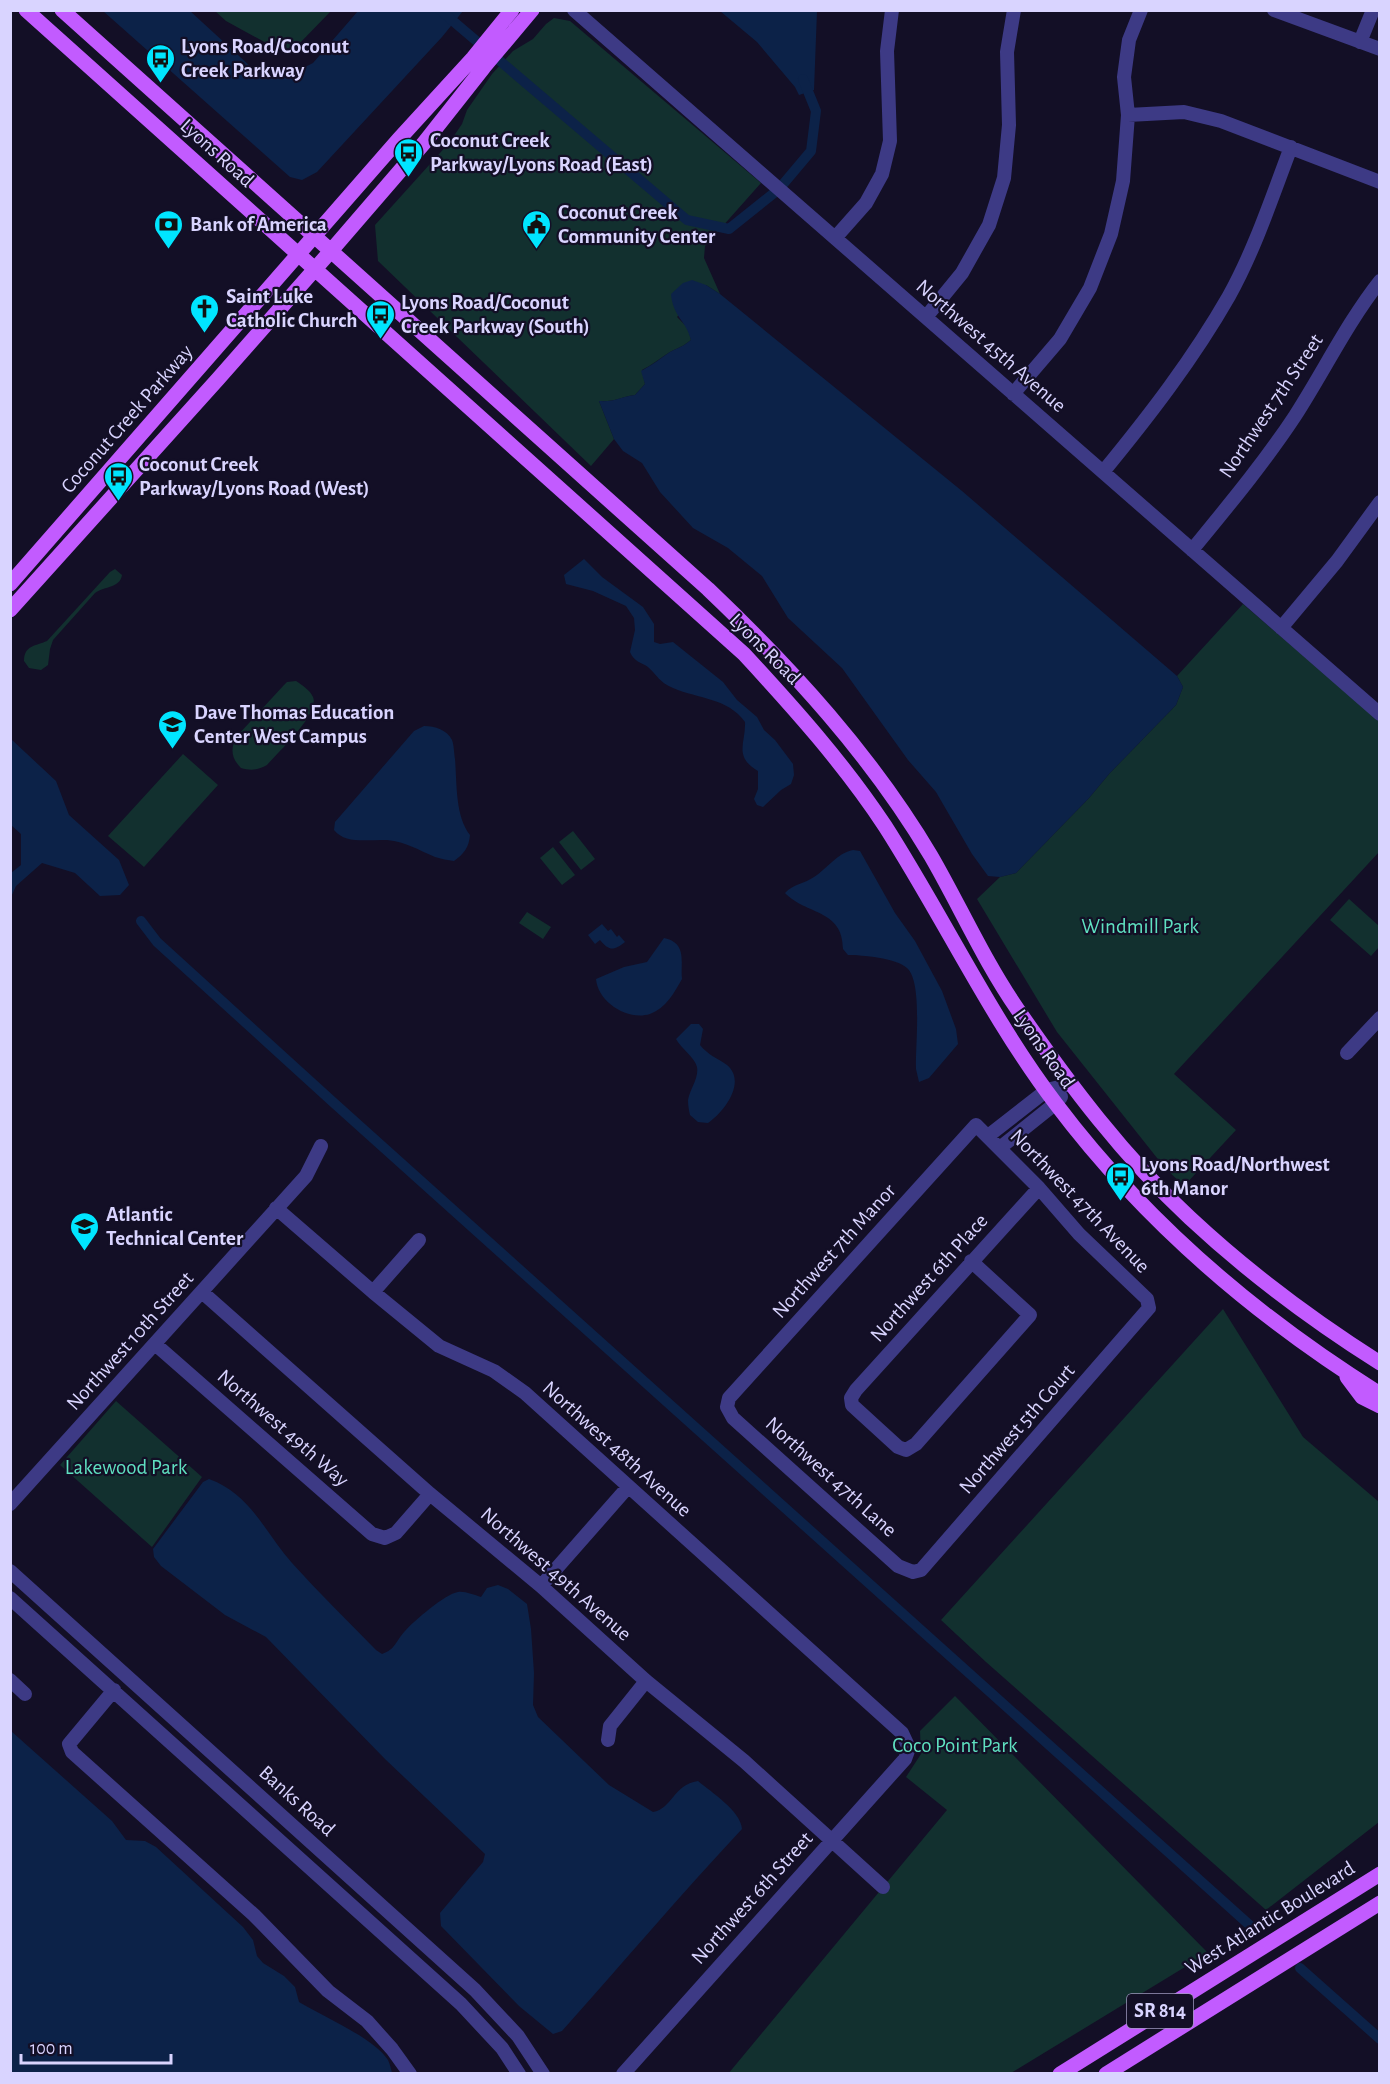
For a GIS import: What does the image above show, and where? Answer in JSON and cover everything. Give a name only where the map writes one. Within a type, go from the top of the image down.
[{"type":"main road","name":"Lyons Road","points":[[27,10],[744,654],[786,699],[844,769],[883,824],[922,886],[993,1013],[1051,1097],[1116,1177],[1198,1260],[1266,1316],[1344,1372],[1380,1394]]},
{"type":"main road","name":"Lyons Road","points":[[62,10],[708,589],[762,641],[810,692],[864,757],[930,855],[1016,1007],[1071,1084],[1129,1155],[1189,1217],[1260,1280],[1332,1333],[1380,1364]]},
{"type":"main road","name":"Coconut Creek Parkway","points":[[501,35],[512,10]]},
{"type":"main road","name":"Coconut Creek Parkway","points":[[10,584],[399,139],[478,62],[501,35],[532,10]]},
{"type":"main road","name":"Coconut Creek Parkway","points":[[10,610],[330,252],[424,142],[478,62]]},
{"type":"main road","points":[[1344,1372],[1362,1397],[1380,1406]]},
{"type":"main road","name":"West Atlantic Boulevard","points":[[1060,2073],[1380,1874]]},
{"type":"main road","name":"SR 814","points":[[1106,2073],[1380,1903]]},
{"type":"main road","points":[[1236,1964],[1249,1984]]},
{"type":"street","name":"Northwest 45th Avenue","points":[[574,10],[1380,714]]},
{"type":"street","points":[[835,238],[866,203],[882,174],[890,141],[887,51],[892,10]]},
{"type":"street","points":[[926,317],[962,273],[989,225],[1004,178],[1009,125],[1007,52],[1014,10]]},
{"type":"street","points":[[1013,394],[1060,339],[1090,288],[1111,234],[1123,181],[1128,114],[1124,77],[1129,40],[1141,10]]},
{"type":"street","points":[[1274,10],[1380,50]]},
{"type":"street","points":[[1360,42],[1373,10]]},
{"type":"street","points":[[1128,114],[1184,112],[1221,121],[1380,182]]},
{"type":"street","points":[[1103,472],[1159,404],[1230,294],[1264,220],[1291,147]]},
{"type":"street","name":"Northwest 7th Street","points":[[1192,550],[1256,472],[1296,414],[1364,300],[1380,280]]},
{"type":"street","points":[[1281,628],[1337,561],[1380,502]]},
{"type":"street","points":[[1347,1053],[1380,1018]]},
{"type":"street","points":[[988,1136],[1071,1084]]},
{"type":"street","points":[[1001,1148],[1051,1097]]},
{"type":"street","name":"Northwest 47th Avenue","points":[[976,1125],[1040,1188],[1079,1234],[1147,1299],[1149,1308]]},
{"type":"street","name":"Northwest 7th Manor","points":[[727,1407],[729,1398],[976,1125]]},
{"type":"street","name":"Northwest 10th Street","points":[[10,1504],[306,1176],[321,1146]]},
{"type":"street","name":"Northwest 6th Place","points":[[971,1261],[1030,1315],[916,1444],[906,1450],[898,1448],[852,1406],[851,1398],[971,1261],[1040,1188]]},
{"type":"street","name":"Northwest 48th Avenue","points":[[276,1208],[373,1292],[440,1346],[494,1371],[525,1393],[902,1733],[909,1748]]},
{"type":"street","points":[[373,1292],[419,1240]]},
{"type":"street","name":"Northwest 49th Avenue","points":[[202,1292],[429,1494],[541,1586],[646,1681],[744,1761],[882,1887]]},
{"type":"street","name":"Northwest 5th Court","points":[[913,1572],[921,1570],[1149,1308]]},
{"type":"street","name":"Northwest 49th Way","points":[[155,1344],[372,1534],[385,1538],[396,1533],[429,1494]]},
{"type":"street","name":"Northwest 47th Lane","points":[[727,1407],[733,1418],[898,1566],[913,1572]]},
{"type":"street","points":[[541,1586],[628,1487]]},
{"type":"street","name":"Banks Road","points":[[10,1571],[475,1990],[518,2036],[543,2073]]},
{"type":"street","name":"Banks Road","points":[[10,1598],[461,2004],[495,2041],[519,2073]]},
{"type":"street","points":[[10,1680],[25,1694]]},
{"type":"street","points":[[608,1740],[610,1726],[646,1681]]},
{"type":"street","points":[[114,1690],[69,1744],[72,1752],[254,1915],[328,1991],[367,2021],[410,2073]]},
{"type":"street","name":"Northwest 6th Street","points":[[623,2073],[832,1841],[904,1759],[909,1748]]},
{"type":"street","points":[[421,1967],[434,1964],[483,2008],[508,2026]]},
{"type":"green space","points":[[215,11],[331,11],[297,46],[279,50],[226,21]]},
{"type":"green space","points":[[554,18],[570,21],[761,183],[705,246],[704,258],[720,294],[706,285],[677,317],[688,328],[691,340],[642,370],[645,384],[635,395],[599,401],[614,439],[591,466],[378,261],[375,225],[449,143],[462,124],[467,110],[492,74],[513,51],[533,39]]},
{"type":"green space","points":[[115,569],[122,575],[121,579],[115,585],[95,593],[53,640],[48,665],[41,670],[29,668],[24,661],[28,649],[47,641]]},
{"type":"green space","name":"Windmill Park","points":[[1243,604],[1379,721],[1379,852],[1174,1074],[1236,1130],[1184,1186],[1165,1168],[1057,1032],[977,899],[1000,877],[1016,873],[1176,705],[1183,687],[1177,676]]},
{"type":"green space","points":[[296,681],[313,697],[310,713],[304,723],[267,765],[254,770],[241,768],[233,753],[233,745],[237,736],[287,682]]},
{"type":"green space","points":[[183,754],[218,785],[144,867],[108,836]]},
{"type":"green space","points":[[573,831],[595,859],[581,870],[559,842]]},
{"type":"green space","points":[[553,847],[575,875],[562,885],[540,858]]},
{"type":"green space","points":[[1349,899],[1379,926],[1379,947],[1371,956],[1330,920]]},
{"type":"green space","points":[[527,912],[551,927],[543,939],[519,923]]},
{"type":"green space","points":[[1223,1309],[1303,1437],[1379,1502],[1379,1822],[1266,1910],[941,1620]]},
{"type":"green space","name":"Lakewood Park","points":[[116,1401],[202,1477],[152,1547],[60,1465]]},
{"type":"green space","name":"Coco Point Park","points":[[955,1696],[1208,1953],[1011,2073],[728,2074],[947,1810],[906,1777],[921,1754],[920,1731]]},
{"type":"water","points":[[103,11],[190,11],[250,66],[266,77],[283,78],[313,63],[358,11],[463,11],[442,37],[317,172],[302,180],[290,177]]},
{"type":"water","points":[[720,11],[817,11],[814,90],[799,95],[795,87],[757,42]]},
{"type":"water","points":[[692,280],[720,294],[962,491],[1177,676],[1183,687],[1176,705],[1016,873],[1000,877],[988,876],[972,854],[936,792],[908,760],[842,668],[788,618],[762,576],[728,548],[693,528],[660,492],[642,463],[623,451],[614,439],[599,401],[610,401],[635,395],[645,384],[641,371],[691,340],[674,308],[671,294],[683,283]]},
{"type":"water","points":[[584,559],[602,577],[643,607],[654,624],[654,642],[660,644],[673,642],[723,682],[737,700],[757,717],[764,730],[775,740],[793,764],[794,775],[791,784],[763,807],[757,805],[754,799],[758,789],[758,771],[750,765],[743,754],[745,722],[738,714],[722,704],[668,686],[648,667],[634,658],[630,652],[635,630],[634,618],[626,606],[593,591],[566,584],[564,575]]},
{"type":"water","points":[[424,726],[444,731],[453,744],[459,809],[470,835],[465,850],[454,861],[435,857],[394,841],[345,838],[334,830],[335,822],[414,731]]},
{"type":"water","points":[[11,739],[56,781],[69,815],[119,860],[129,885],[120,895],[100,896],[75,873],[42,863],[16,886],[11,897],[11,873],[21,865],[21,834],[11,825]]},
{"type":"water","points":[[853,850],[860,851],[895,913],[915,941],[942,991],[956,1029],[958,1044],[929,1078],[919,1082],[916,1069],[917,1001],[912,975],[907,968],[887,959],[848,955],[843,949],[837,926],[822,914],[785,893],[819,874],[842,854]]},
{"type":"water","points":[[602,924],[608,931],[611,929],[617,937],[619,935],[625,942],[612,948],[600,940],[595,944],[588,935]]},
{"type":"water","points":[[664,938],[677,944],[681,954],[682,979],[673,995],[661,1008],[650,1014],[632,1015],[615,1008],[602,995],[596,979],[624,967],[647,962]]},
{"type":"water","points":[[691,1024],[699,1024],[703,1029],[700,1045],[709,1054],[727,1065],[733,1072],[735,1080],[731,1096],[721,1112],[708,1123],[698,1122],[690,1115],[688,1100],[697,1075],[697,1067],[694,1060],[676,1039]]},
{"type":"water","points":[[209,1479],[224,1486],[247,1504],[292,1563],[382,1654],[393,1647],[405,1631],[422,1615],[452,1594],[464,1592],[481,1597],[487,1588],[498,1585],[508,1589],[527,1604],[534,1673],[533,1705],[538,1717],[609,1785],[653,1812],[665,1806],[683,1787],[698,1781],[737,1815],[742,1829],[562,2031],[553,2034],[519,2006],[441,1926],[440,1913],[483,1862],[485,1854],[385,1759],[266,1637],[225,1615],[161,1566],[154,1557],[153,1549],[203,1482]]},
{"type":"water","points":[[11,1731],[112,1821],[126,1840],[145,1841],[156,1847],[243,1927],[253,1940],[257,1956],[295,1987],[299,2002],[371,2044],[388,2060],[392,2073],[11,2073]]},
{"type":"waterway","points":[[440,10],[687,220],[729,229],[779,189],[811,151],[816,111],[803,79]]},
{"type":"waterway","points":[[141,921],[157,942],[334,1103],[1254,1929]]},
{"type":"waterway","points":[[1300,1968],[1380,2039]]},
{"type":"place","name":"Lyons Road/Coconut Creek Parkway","points":[[160,84]]},
{"type":"place","name":"Coconut Creek Parkway/Lyons Road (East)","points":[[409,178]]},
{"type":"place","name":"Bank of America","points":[[169,250]]},
{"type":"place","name":"Coconut Creek Community Center","points":[[537,250]]},
{"type":"place","name":"Saint Luke Catholic Church","points":[[205,334]]},
{"type":"place","name":"Lyons Road/Coconut Creek Parkway (South)","points":[[380,340]]},
{"type":"place","name":"Coconut Creek Parkway/Lyons Road (West)","points":[[118,502]]},
{"type":"place","name":"Dave Thomas Education Center West Campus","points":[[173,750]]},
{"type":"place","name":"Lyons Road/Northwest 6th Manor","points":[[1120,1202]]},
{"type":"place","name":"Atlantic Technical Center","points":[[85,1252]]}]
